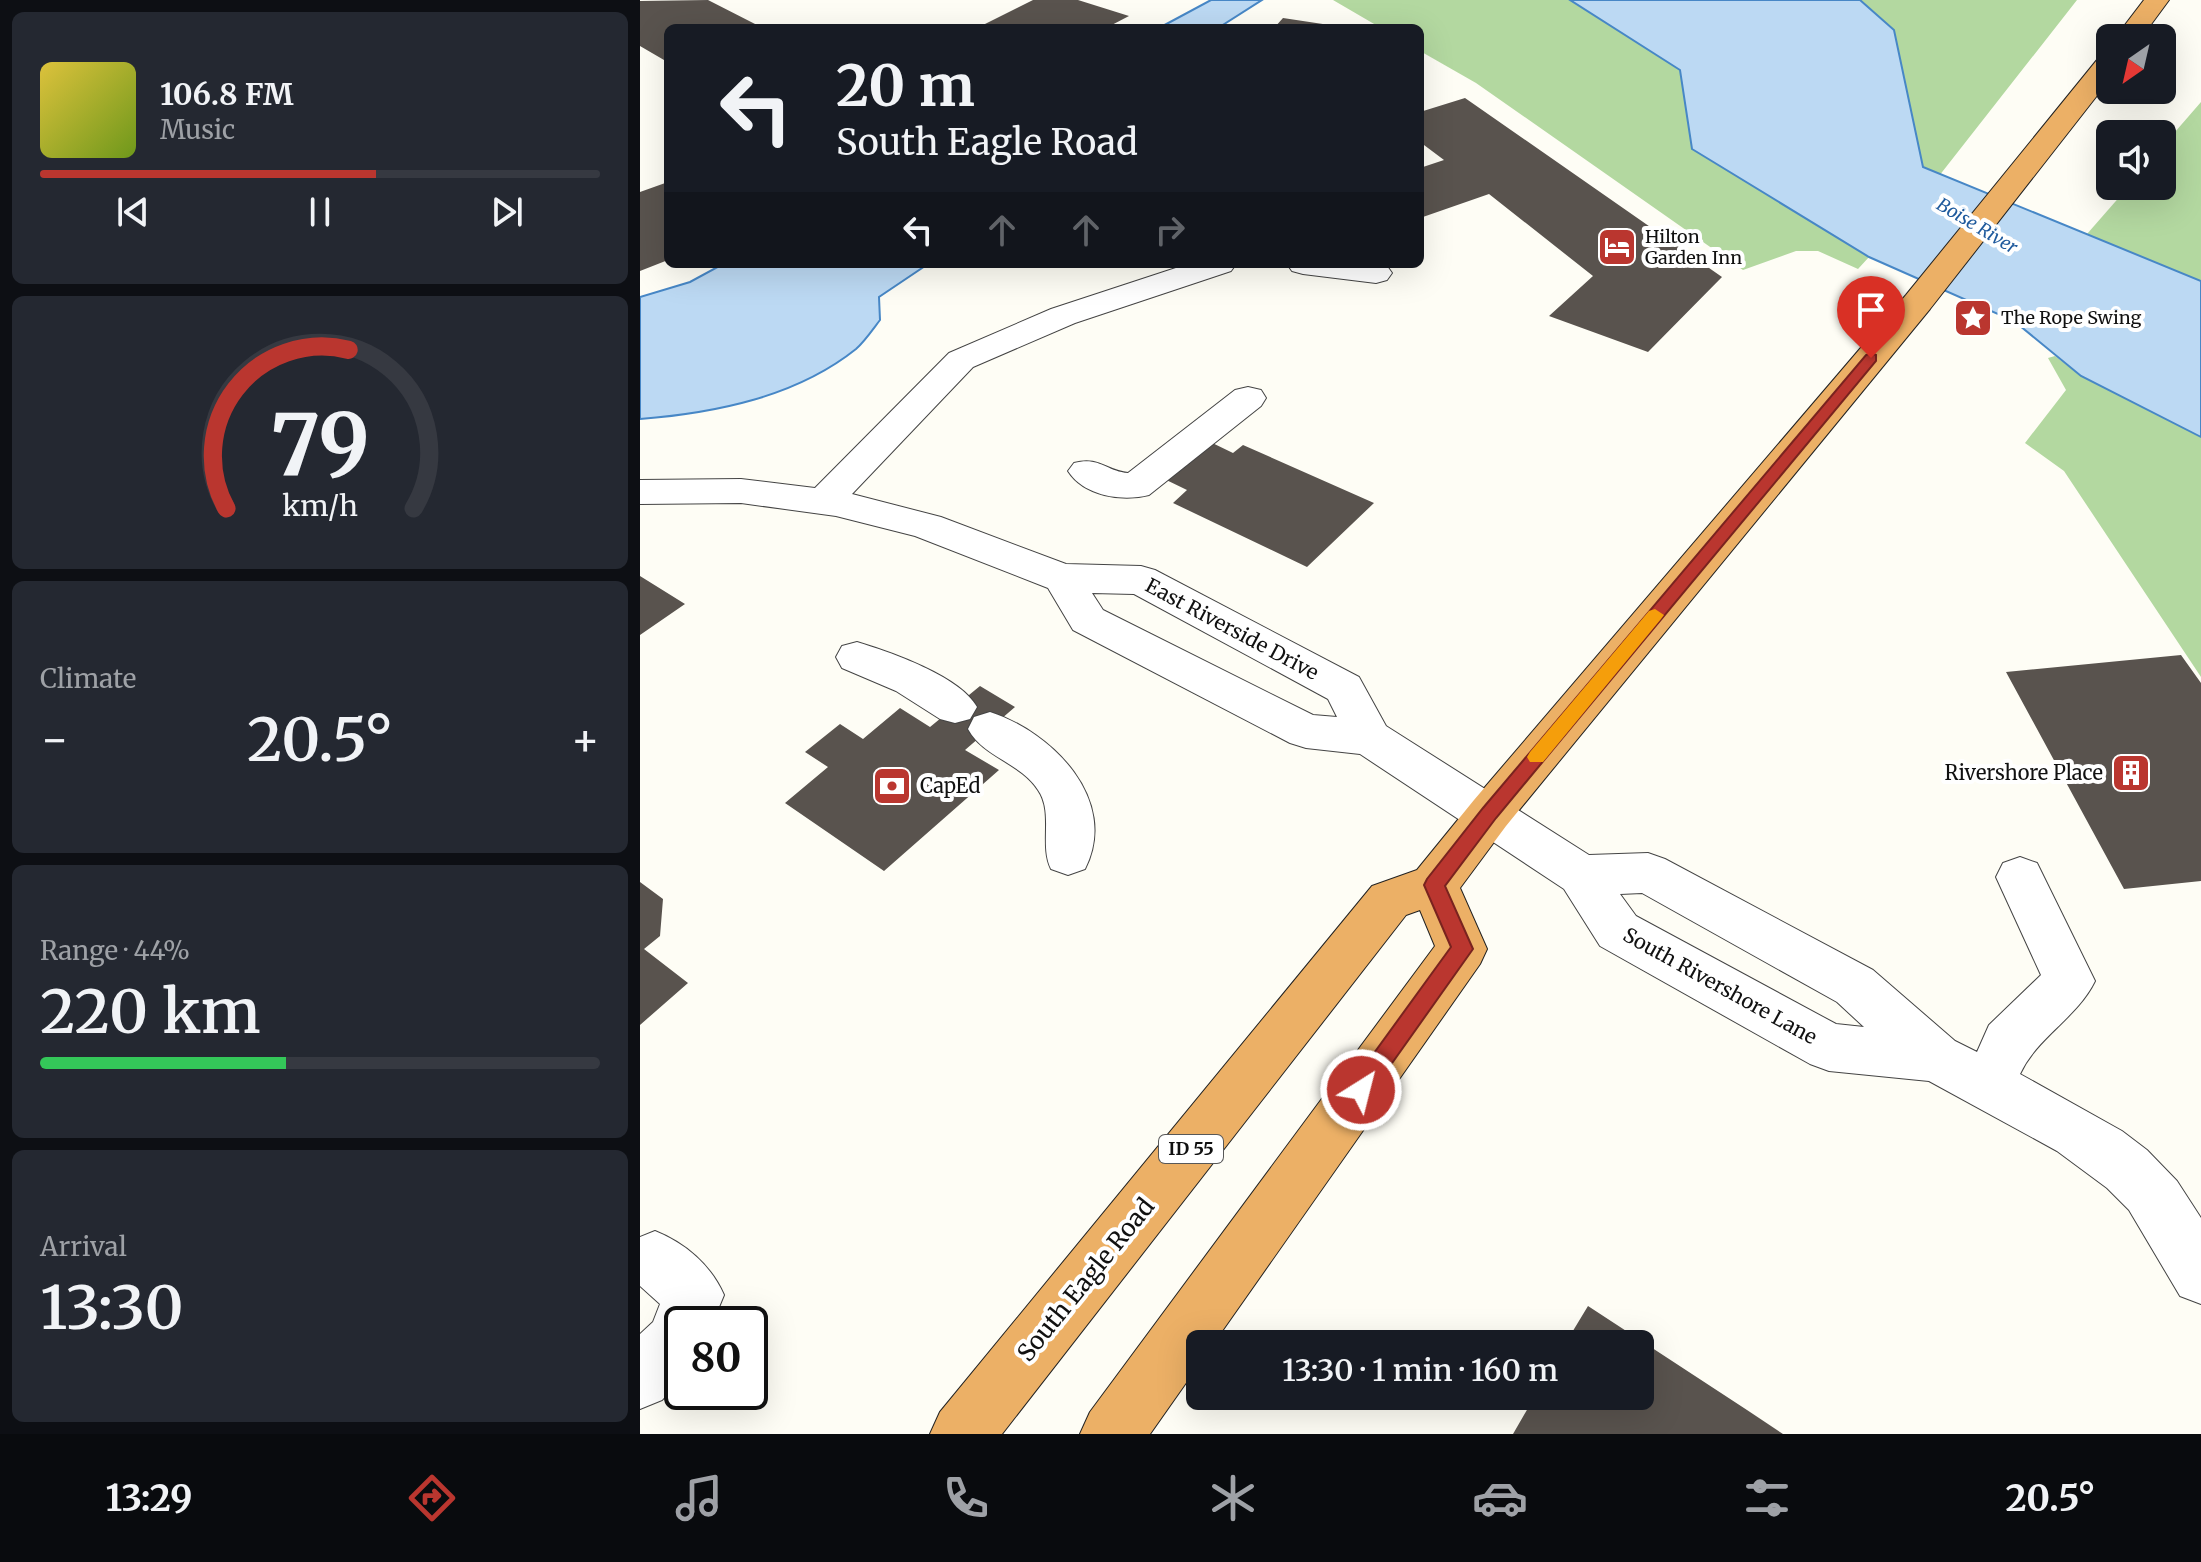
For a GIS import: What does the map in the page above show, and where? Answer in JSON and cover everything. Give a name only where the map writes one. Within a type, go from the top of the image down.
[{"type":"highway","points":[[2139,24],[2157,0]]},
{"type":"highway","points":[[1112,1434],[1462,949],[1434,885],[1490,813],[1918,302],[2096,79]]},
{"type":"highway","name":"South Eagle Road","points":[[962,1434],[1389,900],[1434,885]]},
{"type":"street","points":[[824,501],[961,360],[1063,316],[1208,268]]},
{"type":"street","points":[[1335,268],[1376,273]]},
{"type":"street","points":[[1087,471],[1110,484],[1136,486],[1248,398]]},
{"type":"street","name":"East Riverside Drive","points":[[640,492],[741,491],[860,507],[927,526],[1062,578],[1141,580],[1344,688],[1370,738]]},
{"type":"street","points":[[1062,578],[1088,620],[1306,731],[1370,738],[1490,813]]},
{"type":"street","points":[[857,657],[911,680],[1050,770],[1066,792],[1071,821],[1068,855]]},
{"type":"street","name":"South Rivershore Lane","points":[[1490,813],[1581,875],[1618,931],[1829,1047],[1936,1058]]},
{"type":"street","name":"South Rivershore Lane","points":[[1581,875],[1648,873],[1855,986],[1936,1058],[2074,1132],[2117,1160],[2151,1193],[2201,1275]]},
{"type":"street","points":[[1988,1086],[2008,1042],[2069,981],[2020,877]]},
{"type":"street","points":[[655,1260],[694,1295],[689,1306]]},
{"type":"street","points":[[640,1378],[664,1353]]},
{"type":"green space","points":[[1333,0],[1577,0],[1680,70],[1688,123],[1818,225],[1869,257],[1858,269],[1818,251],[1796,251],[1743,270],[1476,83],[1424,53],[1424,24],[1374,24]]},
{"type":"green space","points":[[1860,0],[2077,0],[1939,176],[1923,167],[1894,30]]},
{"type":"green space","points":[[2201,102],[2201,281],[2087,234],[2117,200],[2176,200],[2176,131]]},
{"type":"green space","points":[[2055,356],[2081,376],[2201,437],[2201,677],[2064,471],[2025,443],[2066,390],[2048,358]]},
{"type":"water","points":[[1211,0],[1262,0],[1224,24],[1166,24]]},
{"type":"water","name":"Boise River","points":[[1570,0],[1860,0],[1894,30],[1923,167],[2201,281],[2201,437],[2081,376],[2014,321],[1869,257],[1692,149],[1680,70]]},
{"type":"water","points":[[716,268],[922,268],[879,297],[880,320],[859,346],[833,366],[781,391],[754,400],[697,412],[640,419],[640,297],[690,282]]},
{"type":"building","points":[[708,0],[755,24],[664,24],[664,60],[640,46],[640,1]]},
{"type":"building","points":[[1033,0],[1078,0],[1129,16],[1114,24],[985,24]]},
{"type":"building","points":[[1283,18],[1323,24],[1278,24]]},
{"type":"building","name":"Hilton Garden Inn","points":[[1465,98],[1722,277],[1648,352],[1549,316],[1593,276],[1489,194],[1424,217],[1424,167],[1444,160],[1424,145],[1424,111]]},
{"type":"building","points":[[664,183],[664,262],[640,271],[640,192]]},
{"type":"building","points":[[1202,438],[1233,453],[1243,445],[1374,503],[1307,567],[1173,503],[1187,490],[1156,475]]},
{"type":"building","points":[[640,576],[685,604],[640,635]]},
{"type":"building","name":"Rivershore Place","points":[[2181,655],[2201,683],[2201,881],[2124,889],[2006,672]]},
{"type":"building","name":"CapEd","points":[[980,686],[1015,707],[965,750],[999,770],[884,871],[785,803],[828,767],[805,752],[840,724],[863,739],[900,708],[930,727]]},
{"type":"building","points":[[640,882],[663,899],[660,936],[644,949],[688,983],[640,1025]]},
{"type":"building","points":[[1588,1306],[1625,1330],[1573,1330]]},
{"type":"building","points":[[1654,1349],[1783,1434],[1513,1434],[1527,1410],[1654,1410]]},
{"type":"slow traffic","points":[[1536,757],[1655,615]]},
{"type":"place","name":"Hilton Garden Inn","points":[[1617,247]]},
{"type":"place","name":"The Rope Swing","points":[[1973,318]]},
{"type":"place","name":"Rivershore Place","points":[[2131,773]]},
{"type":"place","name":"CapEd","points":[[892,786]]},
{"type":"route","points":[[1361,1090],[1462,949],[1434,885],[1490,813],[1871,358]]}]
